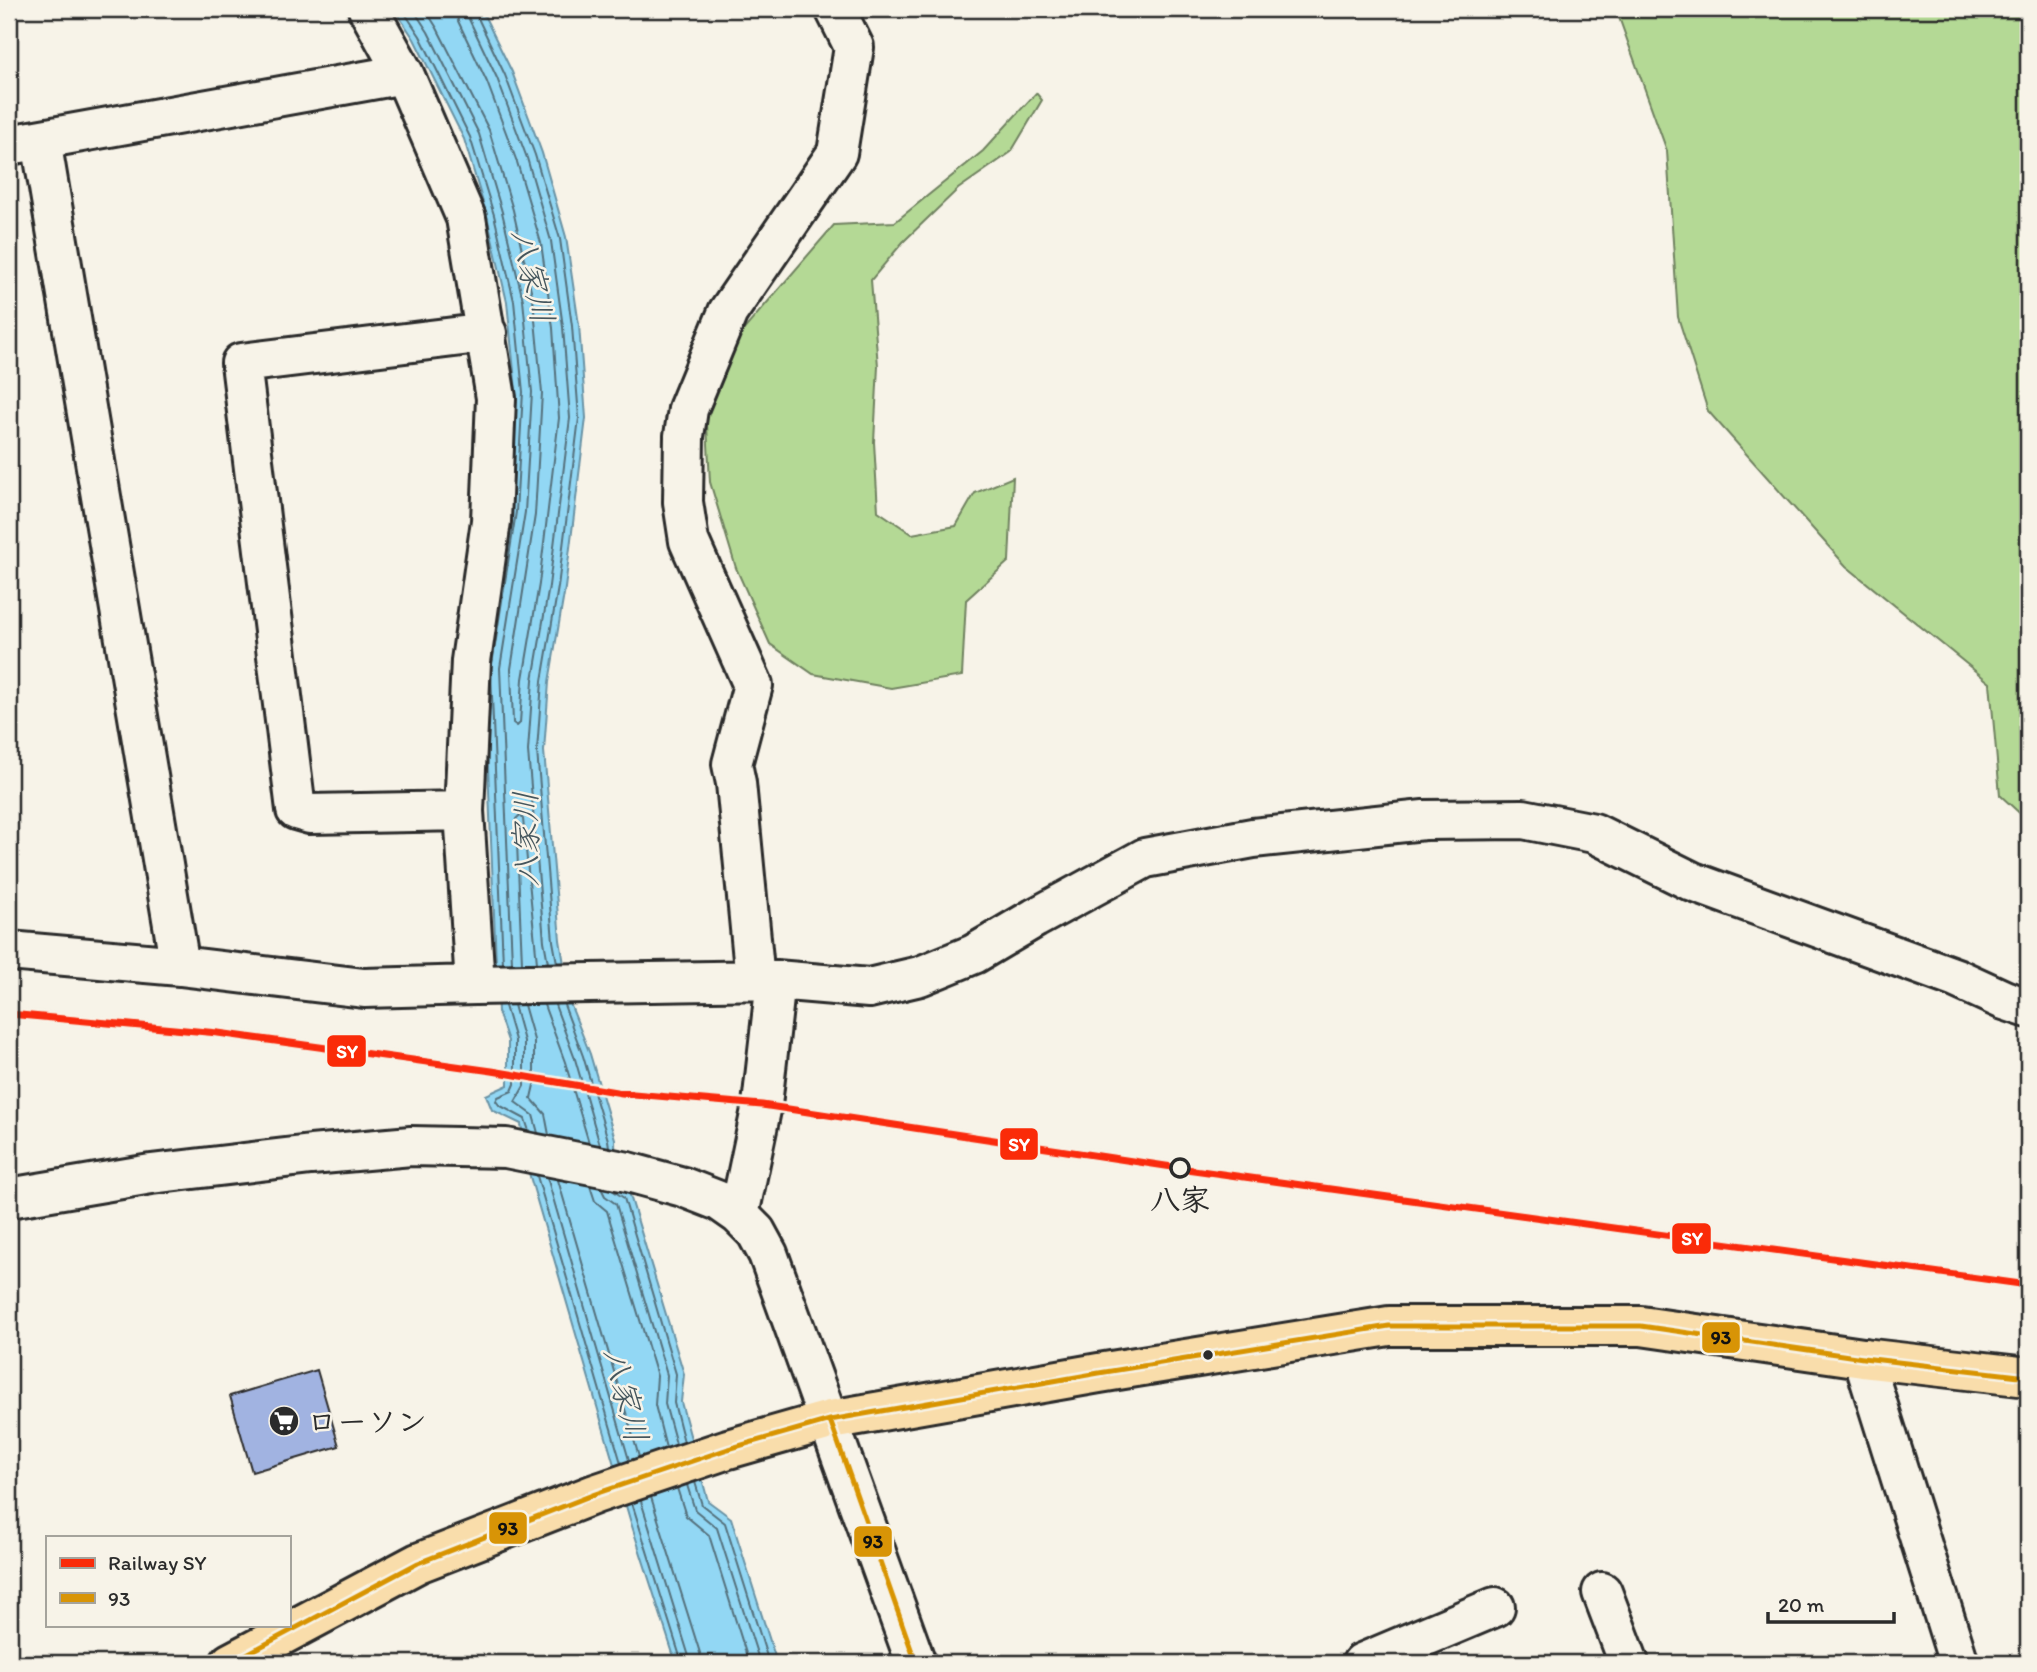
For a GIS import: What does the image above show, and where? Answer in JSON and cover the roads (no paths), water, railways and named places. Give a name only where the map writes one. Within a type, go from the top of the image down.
[{"type":"highway","points":[[230,1663],[418,1563],[595,1494],[728,1449],[830,1420],[1390,1326],[1641,1326],[1863,1358],[2028,1377]]},
{"type":"street","points":[[368,9],[404,74],[466,218],[496,398],[491,507],[471,662],[464,811],[475,985]]},
{"type":"street","points":[[739,1215],[762,1105],[765,980],[732,764],[753,685],[689,541],[683,502],[684,436],[688,409],[728,312],[837,153],[854,47],[835,9]]},
{"type":"street","points":[[180,966],[25,142],[404,74]]},
{"type":"street","points":[[464,811],[310,814],[296,810],[241,363],[487,333]]},
{"type":"street","points":[[9,951],[180,966],[364,988],[765,980],[869,988],[919,976],[974,954],[1145,858],[1266,836],[1424,821],[1523,819],[1594,833],[1693,882],[1956,978],[2028,1009]]},
{"type":"street","points":[[9,1198],[151,1174],[411,1146],[506,1148],[628,1172],[683,1187],[719,1201],[739,1215],[756,1232],[768,1254],[916,1663]]},
{"type":"street","points":[[1863,1358],[1959,1663]]},
{"type":"street","points":[[1602,1592],[1629,1663]]},
{"type":"street","points":[[1362,1663],[1495,1607]]},
{"type":"water","name":"八家川","points":[[394,9],[481,9],[512,72],[542,153],[566,237],[579,325],[586,418],[565,588],[549,682],[544,751],[560,940],[571,1006],[590,1054],[615,1139],[616,1185],[629,1192],[684,1374],[681,1402],[708,1501],[731,1518],[777,1663],[676,1663],[631,1523],[529,1173],[521,1124],[492,1110],[486,1095],[508,1085],[508,1041],[498,1012],[484,668],[509,512],[516,391],[507,302],[487,216],[464,139],[414,39]]},
{"type":"rail line","name":"SY","points":[[9,1014],[218,1033],[492,1071],[622,1093],[762,1105],[1179,1168],[2028,1285]]},
{"type":"place","name":"八家","points":[[1180,1168]]},
{"type":"place","name":"ローソン","points":[[284,1421]]}]
